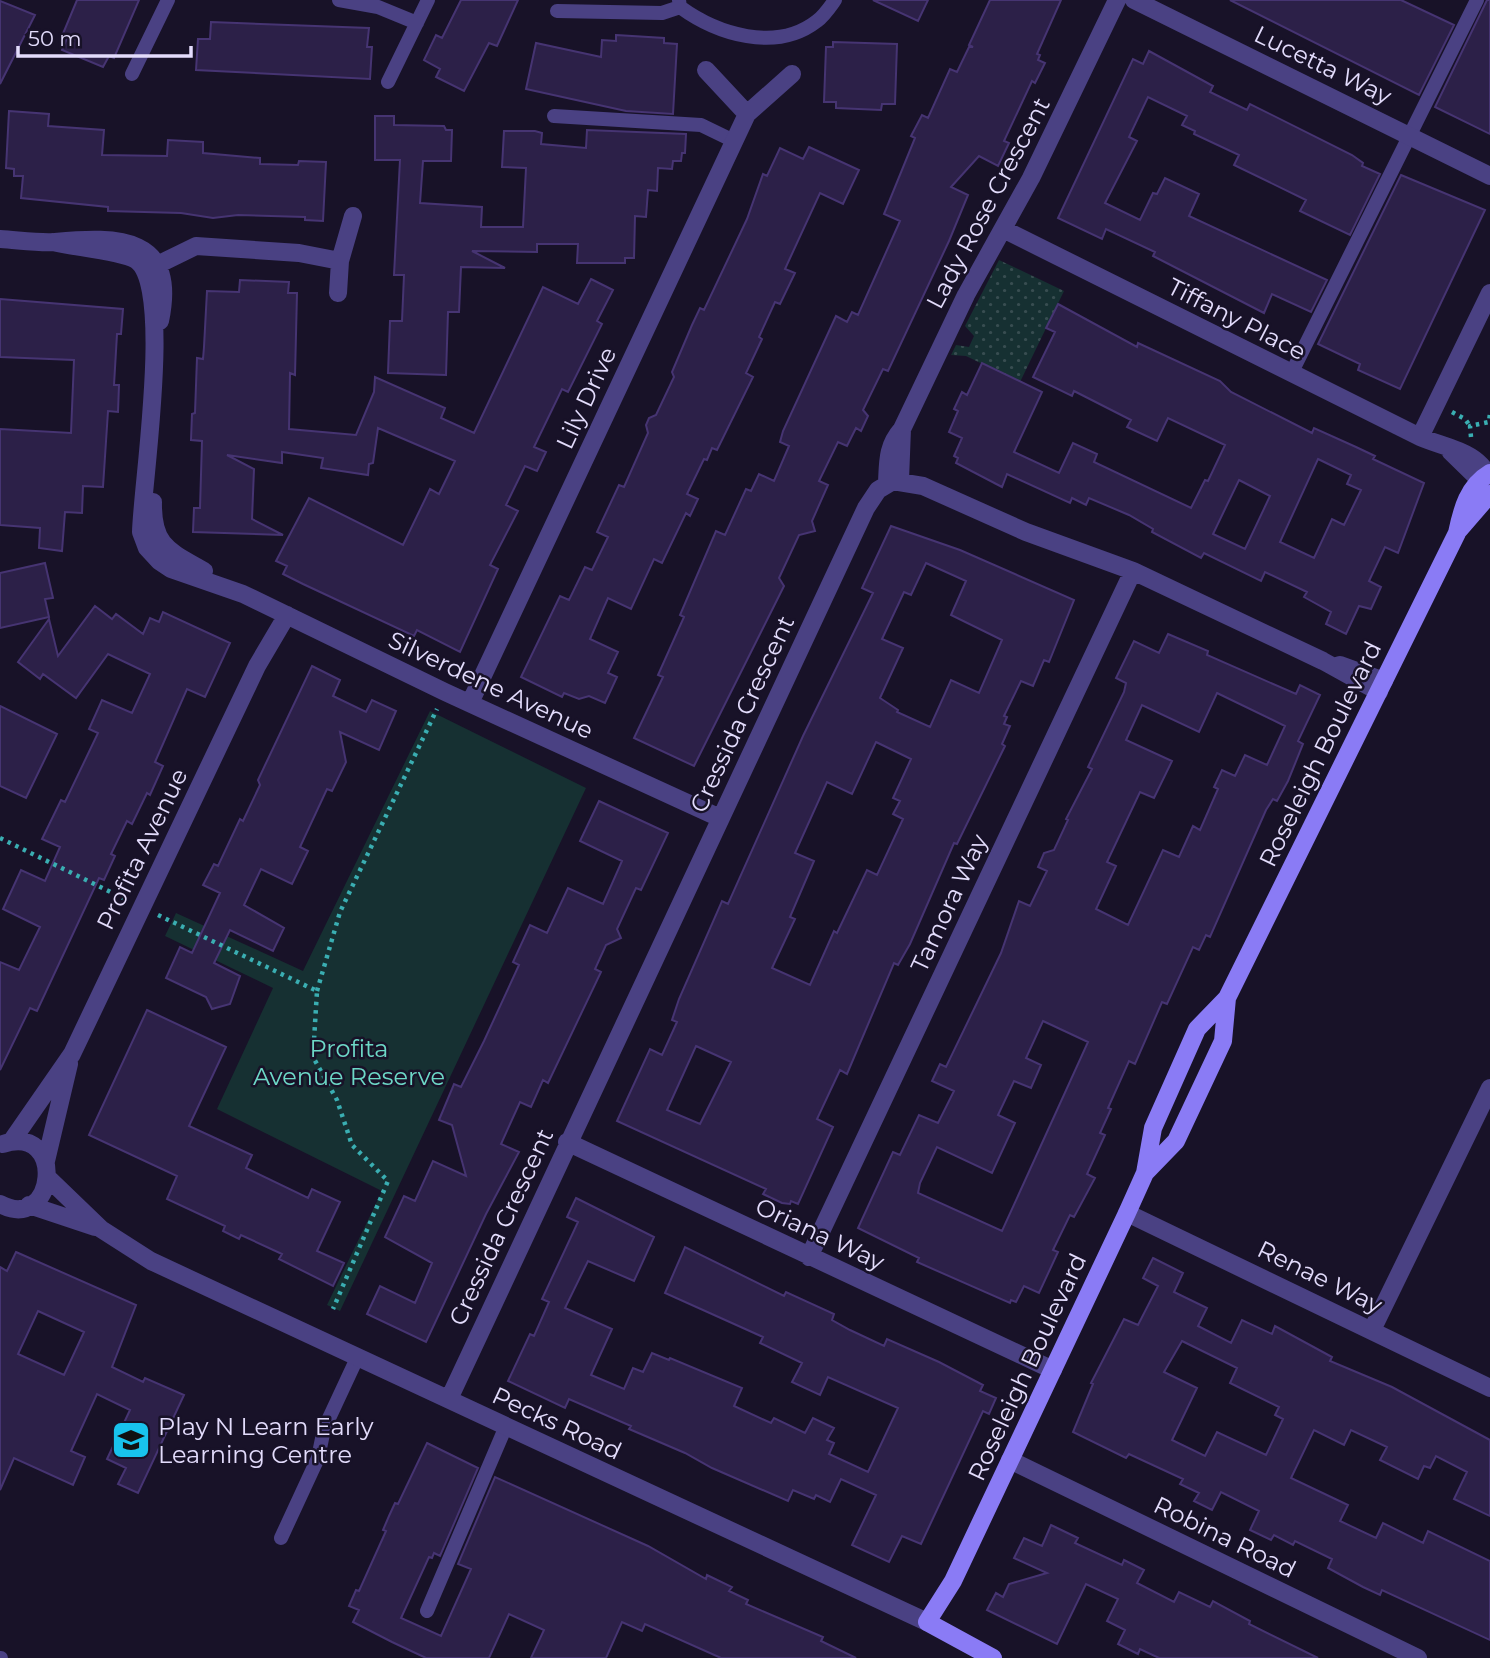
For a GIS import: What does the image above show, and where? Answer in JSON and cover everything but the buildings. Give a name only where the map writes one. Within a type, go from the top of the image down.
[{"type":"street","name":"Lady Rose Crescent","points":[[893,482],[889,448],[902,429],[966,295],[1031,178],[1117,0]]},
{"type":"street","name":"Lucetta Way","points":[[1134,0],[1490,176]]},
{"type":"street","points":[[706,71],[747,114]]},
{"type":"street","name":"Lily Drive","points":[[470,704],[747,114],[792,74]]},
{"type":"street","points":[[338,293],[340,261],[353,216]]},
{"type":"street","name":"Tiffany Place","points":[[1003,229],[1450,451],[1488,482]]},
{"type":"street","points":[[0,239],[53,242],[83,238],[121,241],[144,250],[151,267],[195,246],[299,253],[340,261]]},
{"type":"street","name":"Silverdene Avenue","points":[[151,267],[164,282],[155,343],[149,460],[153,521],[157,538],[167,550],[243,594],[445,692],[720,818]]},
{"type":"street","points":[[1419,437],[1490,293]]},
{"type":"street","points":[[893,482],[923,486],[1027,532],[1133,571],[1381,687]]},
{"type":"street","name":"Cressida Crescent","points":[[449,1399],[566,1142],[866,508],[878,490],[893,482]]},
{"type":"street","name":"Roseleigh Boulevard","points":[[933,1625],[1127,1213],[1145,1172],[1153,1128],[1197,1030],[1227,998],[1457,533],[1488,482]]},
{"type":"street","name":"Tamora Way","points":[[810,1257],[1133,571]]},
{"type":"street","name":"Profita Avenue","points":[[5,1144],[72,1054],[282,612]]},
{"type":"street","name":"Roseleigh Boulevard","points":[[1145,1172],[1176,1141],[1182,1129],[1223,1041],[1227,998]]},
{"type":"street","name":"Profita Avenue","points":[[47,1169],[72,1054]]},
{"type":"street","points":[[1372,1330],[1490,1088]]},
{"type":"street","name":"Oriana Way","points":[[566,1142],[1053,1370]]},
{"type":"street","name":"Pecks Road","points":[[5,1144],[32,1146],[47,1169],[101,1229]]},
{"type":"street","points":[[2,1208],[29,1205],[46,1189],[47,1169]]},
{"type":"street","name":"Pecks Road","points":[[29,1205],[101,1229],[151,1261],[933,1625],[993,1658]]},
{"type":"street","name":"Renae Way","points":[[1127,1213],[1490,1388]]},
{"type":"street","name":"Robina Road","points":[[1010,1460],[1418,1658]]},
{"type":"lane","points":[[132,74],[168,0]]},
{"type":"lane","points":[[339,0],[378,7],[417,23]]},
{"type":"lane","points":[[388,82],[428,0]]},
{"type":"lane","points":[[557,11],[662,13],[679,4],[718,29],[749,38],[769,38],[780,37],[817,22],[835,0]]},
{"type":"lane","points":[[1292,374],[1476,0]]},
{"type":"lane","points":[[554,116],[701,125],[734,141]]},
{"type":"lane","points":[[281,1538],[318,1458],[324,1429],[358,1356]]},
{"type":"lane","points":[[427,1611],[506,1426]]},
{"type":"path","points":[[332,1310],[387,1181],[352,1145],[337,1100],[313,1057],[317,991],[340,912],[445,692]]},
{"type":"path","points":[[0,838],[317,991]]},
{"type":"green space","points":[[999,260],[1064,291],[1020,382],[966,356],[951,355],[956,345],[969,347],[974,336],[965,326]]},
{"type":"green space","name":"Profita Avenue Reserve","points":[[430,711],[586,788],[340,1311],[327,1305],[382,1191],[217,1109],[273,988],[165,936],[176,913],[303,971]]},
{"type":"place","name":"Play N Learn Early Learning Centre","points":[[131,1440]]}]
